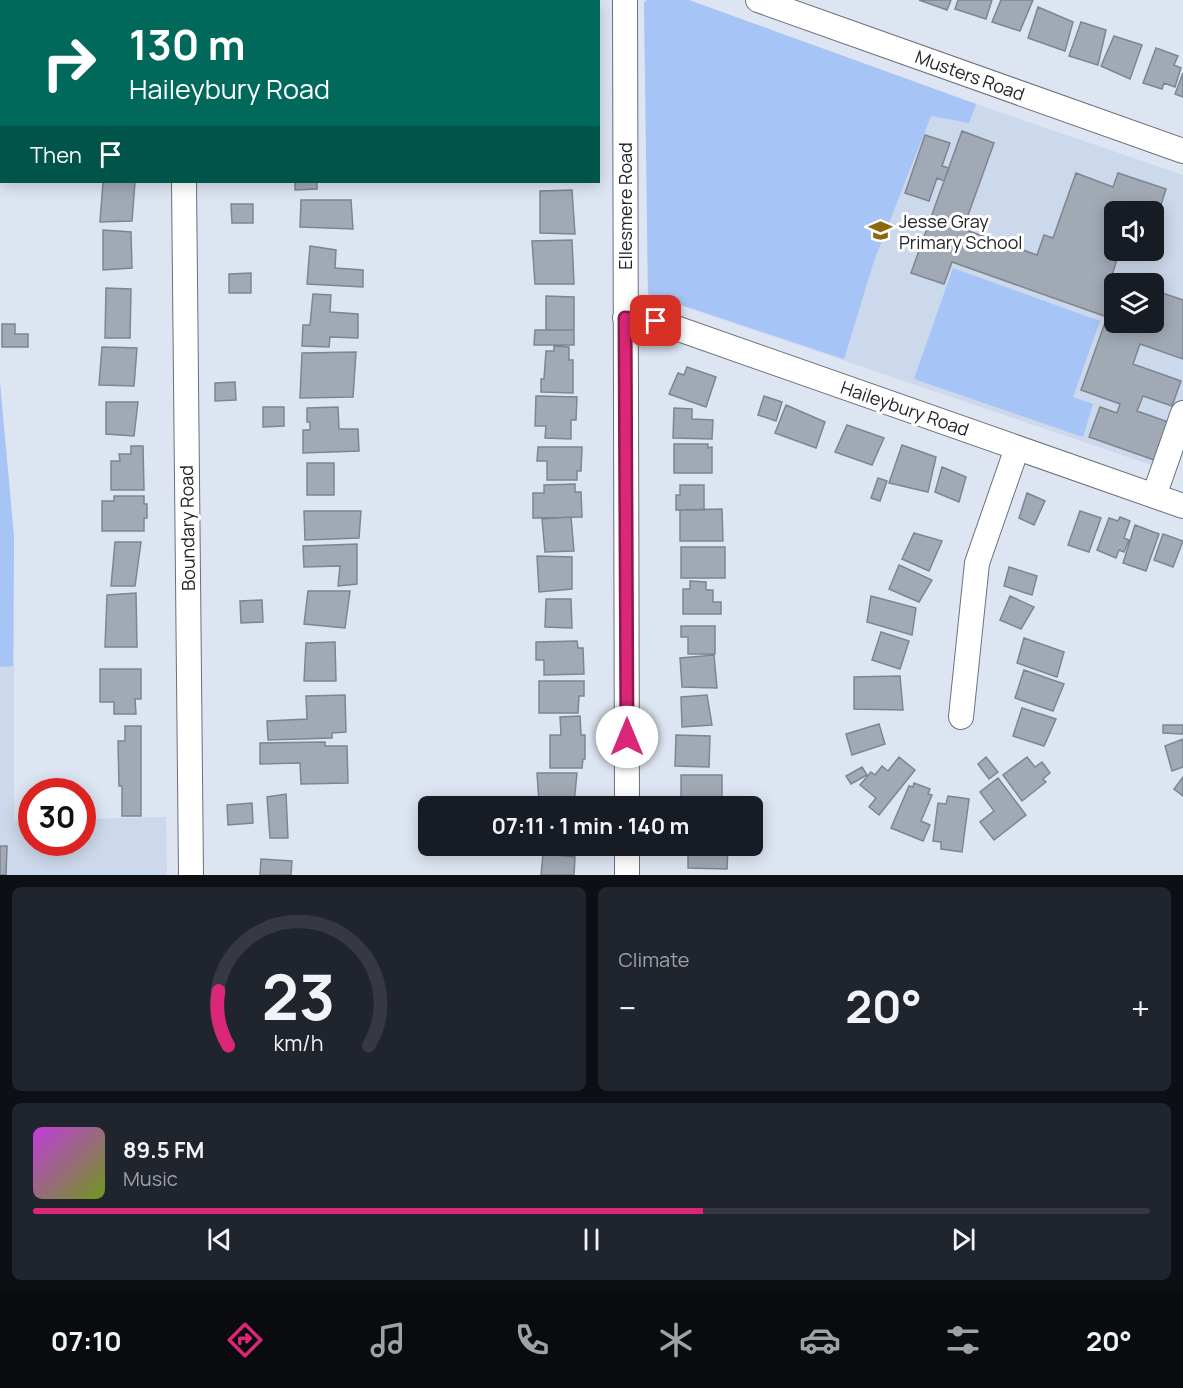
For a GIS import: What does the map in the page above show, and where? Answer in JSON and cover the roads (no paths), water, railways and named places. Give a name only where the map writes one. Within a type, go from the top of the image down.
[{"type":"street","name":"Ellesmere Road","points":[[625,0],[627,796]]},
{"type":"street","name":"Musters Road","points":[[758,0],[1183,151]]},
{"type":"street","name":"Boundary Road","points":[[184,183],[191,875]]},
{"type":"street","name":"Haileybury Road","points":[[625,318],[656,321],[1183,506]]},
{"type":"street","points":[[1154,496],[1183,413]]},
{"type":"street","points":[[961,717],[976,562],[1017,448]]},
{"type":"street","points":[[627,856],[627,875]]},
{"type":"place","name":"Jesse Gray Primary School","points":[[881,231]]}]
